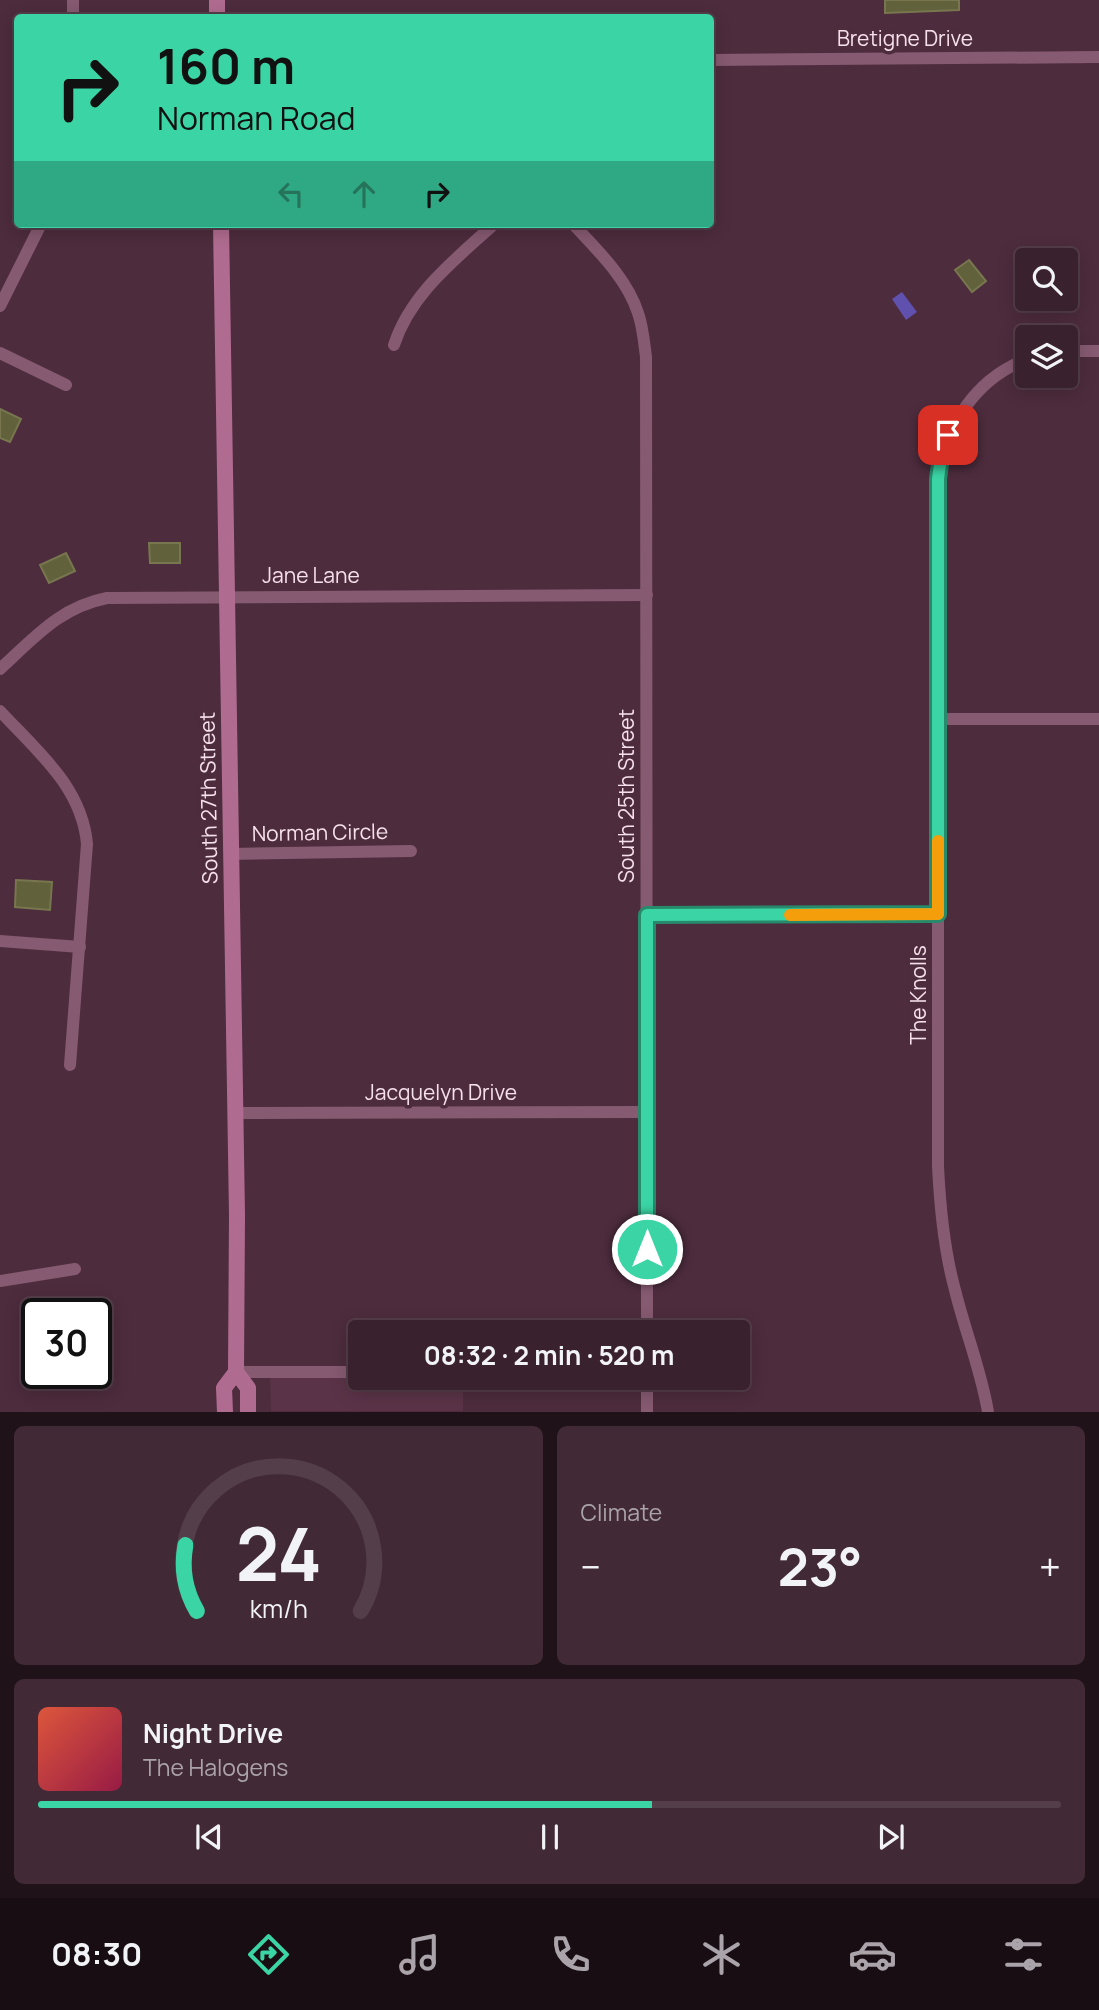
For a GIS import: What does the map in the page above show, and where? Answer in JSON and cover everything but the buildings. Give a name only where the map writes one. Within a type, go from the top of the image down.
[{"type":"main road","name":"South 27th Street","points":[[220,228],[235,1113],[236,1372],[247,1388],[248,1412]]},
{"type":"main road","name":"South 27th Street","points":[[225,1412],[224,1388],[236,1372]]},
{"type":"street","name":"Bretigne Drive","points":[[714,60],[1099,57]]},
{"type":"street","points":[[0,306],[39,228]]},
{"type":"street","points":[[394,345],[399,330],[423,290],[490,228]]},
{"type":"street","name":"South 25th Street","points":[[577,228],[613,268],[638,311],[646,357],[647,1320]]},
{"type":"street","points":[[1078,351],[1099,351]]},
{"type":"street","points":[[0,353],[66,385]]},
{"type":"street","name":"The Knolls","points":[[988,1412],[975,1352],[955,1292],[940,1207],[938,479],[941,457],[958,415],[973,397],[1015,365]]},
{"type":"street","name":"Jane Lane","points":[[0,669],[62,614],[90,601],[107,598],[647,595]]},
{"type":"street","points":[[0,711],[63,780],[81,810],[87,844],[70,1065]]},
{"type":"street","points":[[938,719],[1099,719]]},
{"type":"street","name":"Norman Circle","points":[[231,854],[411,851]]},
{"type":"street","points":[[647,915],[938,914]]},
{"type":"street","points":[[0,941],[80,947]]},
{"type":"street","name":"Jacquelyn Drive","points":[[235,1113],[647,1112]]},
{"type":"street","points":[[0,1281],[75,1269]]},
{"type":"street","points":[[236,1372],[348,1372]]},
{"type":"street","points":[[647,1390],[647,1412]]},
{"type":"shaded area","points":[[902,292],[917,312],[906,320],[892,299]]},
{"type":"shaded area","points":[[270,1372],[348,1376],[348,1390],[463,1390],[463,1411],[271,1411]]},
{"type":"slow traffic","points":[[790,915],[938,914],[938,841]]},
{"type":"route","points":[[647,1249],[647,915],[938,914],[938,479],[948,435]]}]
